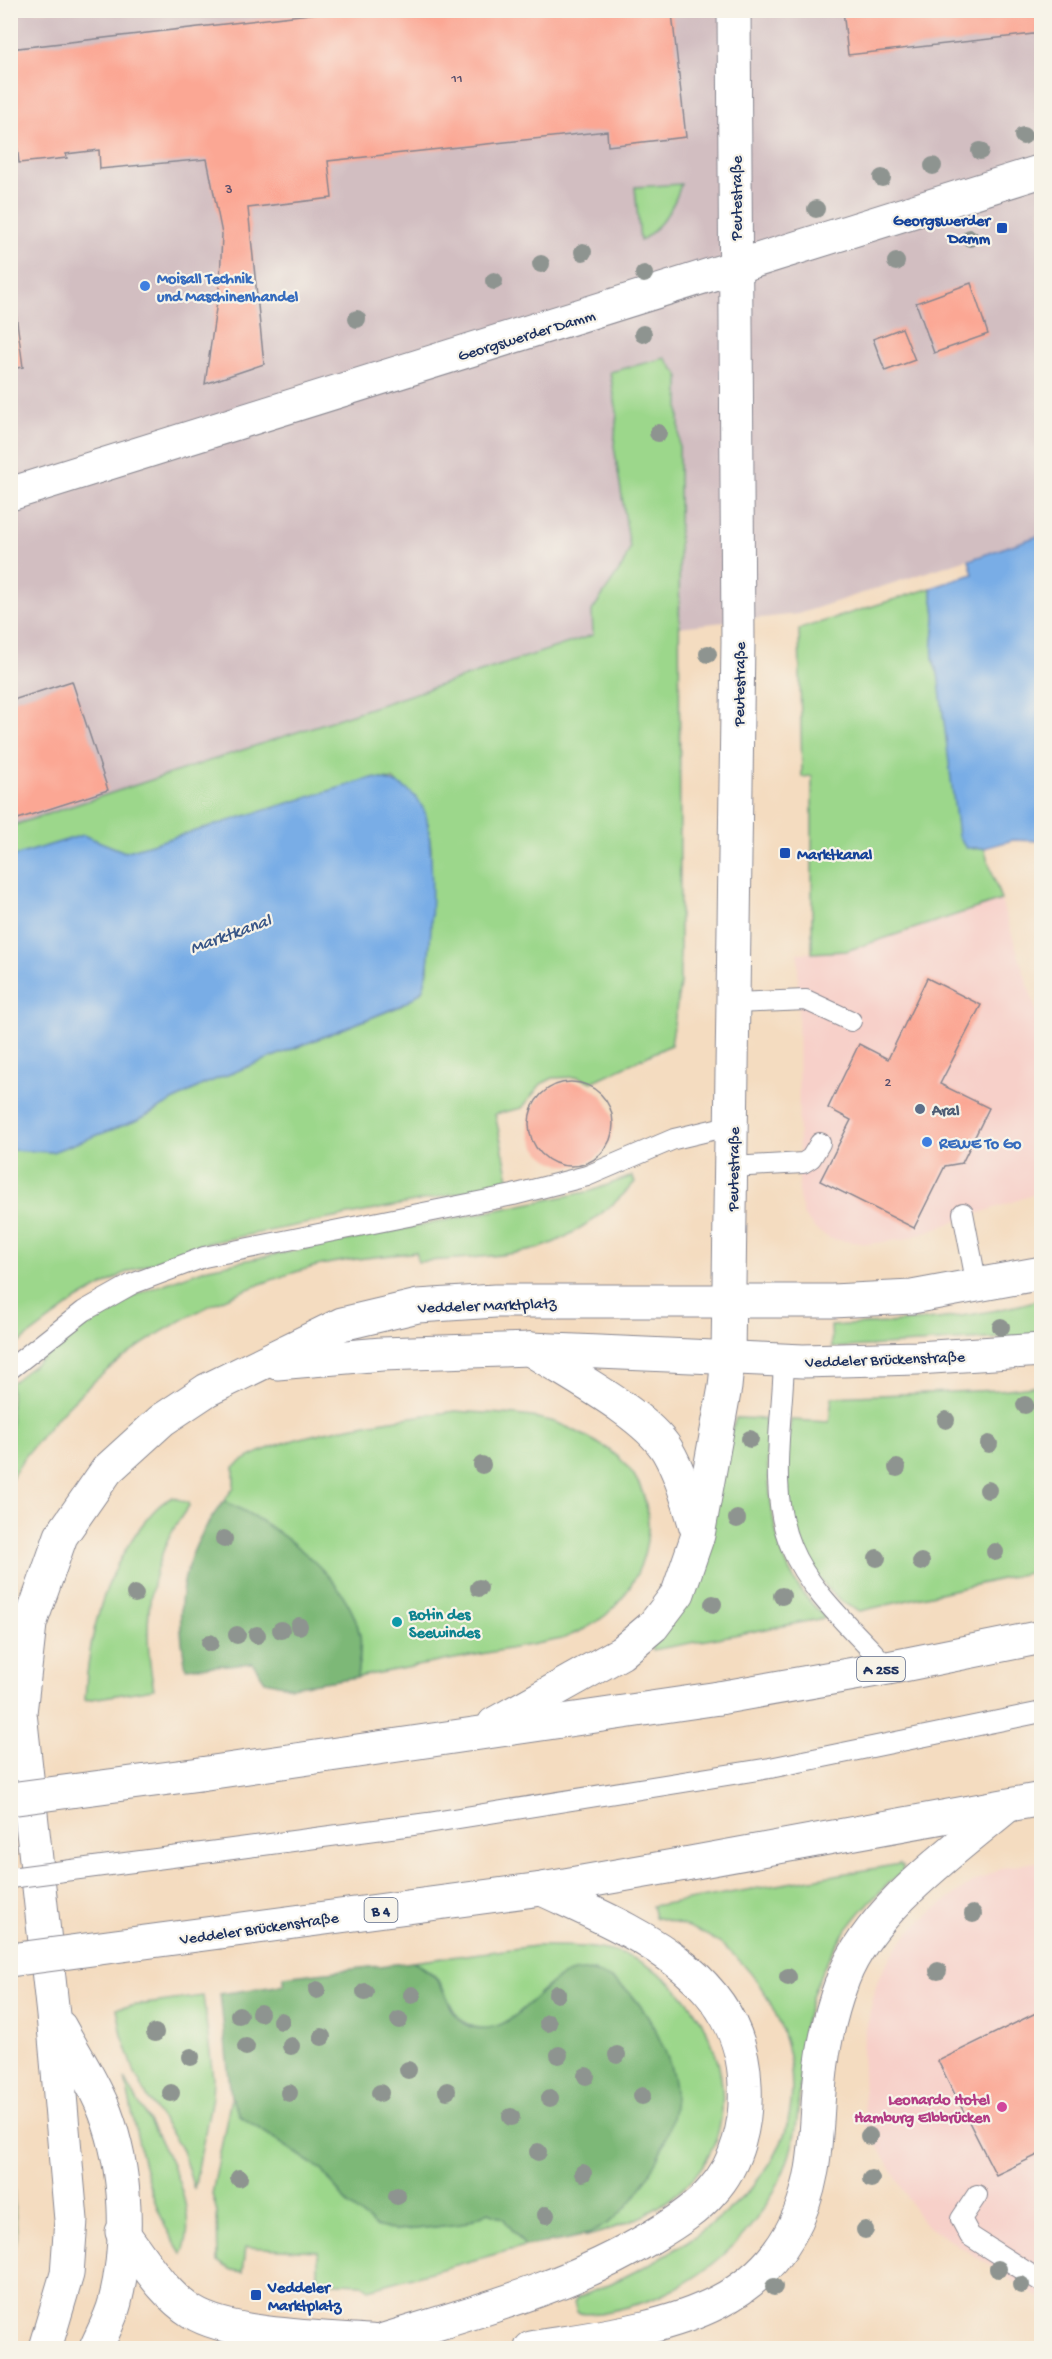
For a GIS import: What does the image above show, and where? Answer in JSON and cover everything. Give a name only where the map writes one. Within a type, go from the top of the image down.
[{"type":"main road","name":"Peutestraße","points":[[474,1735],[599,1668],[641,1638],[678,1593],[698,1535],[725,1387],[731,1301],[738,653],[734,10]]},
{"type":"main road","name":"Georgswerder Damm","points":[[10,494],[1041,171]]},
{"type":"main road","points":[[731,1301],[803,1303],[912,1297],[1041,1273]]},
{"type":"main road","name":"Veddeler Marktplatz","points":[[45,2349],[67,2274],[71,2220],[54,2015],[20,1713],[30,1624],[61,1536],[107,1470],[162,1420],[207,1390],[254,1364],[342,1324],[418,1306],[495,1301],[731,1301]]},
{"type":"main road","points":[[530,1349],[636,1417],[653,1432],[676,1469],[698,1535]]},
{"type":"main road","name":"Veddeler Marktplatz","points":[[254,1364],[382,1354],[530,1349],[728,1356]]},
{"type":"main road","name":"Veddeler Brückenstraße","points":[[728,1356],[784,1360],[917,1358],[1041,1350]]},
{"type":"main road","name":"A 255","points":[[474,1735],[719,1698],[888,1668],[1041,1637]]},
{"type":"main road","points":[[10,1798],[474,1735]]},
{"type":"main road","points":[[531,2349],[640,2330],[699,2312],[726,2298],[775,2258],[790,2235],[801,2210],[812,2170],[820,2077],[828,2028],[844,1977],[872,1930],[927,1872],[1007,1806],[1041,1799]]},
{"type":"main road","name":"B 4","points":[[542,1889],[1007,1806]]},
{"type":"main road","points":[[122,2232],[167,2289],[183,2305],[207,2320],[248,2329],[368,2345],[551,2286],[633,2248],[702,2202],[727,2169],[736,2149],[744,2114],[745,2063],[724,2013],[706,1987],[686,1967],[640,1935],[542,1889]]},
{"type":"main road","name":"Veddeler Brückenstraße","points":[[10,1960],[542,1889]]},
{"type":"main road","name":"Veddeler Marktplatz","points":[[54,2015],[104,2110],[120,2158],[122,2263],[115,2303],[96,2349]]},
{"type":"lane","points":[[734,1003],[806,1000],[851,1021]]},
{"type":"lane","points":[[10,1369],[84,1311],[132,1284],[204,1257],[513,1195],[587,1176],[674,1139],[733,1125]]},
{"type":"lane","points":[[732,1167],[803,1163],[811,1158],[820,1143]]},
{"type":"lane","points":[[963,1213],[977,1286]]},
{"type":"lane","points":[[784,1360],[779,1473],[782,1512],[790,1546],[808,1578],[888,1668]]},
{"type":"lane","points":[[10,1878],[428,1823],[771,1768],[1041,1712]]},
{"type":"lane","points":[[977,2195],[961,2219],[970,2236],[1041,2282]]},
{"type":"shaded area","points":[[11,11],[1041,11],[1041,535],[798,614],[679,627],[637,626],[593,635],[11,826]]},
{"type":"shaded area","name":"Aral","points":[[1001,900],[1041,1026],[1041,1192],[905,1239],[868,1244],[831,1239],[816,1230],[804,1216],[799,1197],[798,953],[846,951]]},
{"type":"shaded area","points":[[1041,1861],[1041,2299],[922,2222],[865,2125],[862,2047],[877,1982],[890,1957],[908,1933],[932,1911],[970,1884],[1003,1868]]},
{"type":"green space","points":[[681,184],[666,216],[640,241],[635,187]]},
{"type":"green space","points":[[665,358],[679,375],[680,984],[671,1045],[592,1082],[578,1077],[553,1078],[541,1084],[522,1108],[495,1114],[510,1183],[198,1245],[125,1273],[77,1300],[11,1349],[11,1150],[52,1152],[138,1120],[202,1085],[401,1006],[422,991],[428,972],[431,849],[428,823],[394,780],[372,778],[125,852],[83,835],[11,857],[11,826],[593,635],[592,611],[623,565],[630,548],[614,446],[617,413],[610,372]]},
{"type":"green space","points":[[931,588],[935,610],[933,659],[938,673],[973,849],[984,848],[1001,900],[846,951],[812,953],[812,776],[802,777],[799,629]]},
{"type":"green space","points":[[632,1176],[635,1182],[613,1204],[586,1224],[542,1247],[501,1255],[418,1262],[416,1252],[338,1262],[274,1279],[198,1311],[128,1354],[96,1380],[66,1408],[39,1439],[11,1480],[11,1383],[91,1320],[137,1294],[208,1268],[591,1191]]},
{"type":"green space","points":[[1041,1299],[1041,1336],[832,1348],[831,1326],[964,1316]]},
{"type":"green space","points":[[1041,1385],[1041,1570],[860,1611],[837,1598],[811,1567],[793,1528],[786,1486],[791,1420],[829,1422],[832,1397],[999,1390]]},
{"type":"green space","points":[[456,1411],[540,1418],[572,1430],[608,1449],[627,1466],[640,1486],[647,1508],[648,1531],[644,1555],[623,1597],[606,1615],[591,1626],[562,1639],[357,1677],[360,1636],[353,1614],[341,1593],[307,1555],[287,1539],[224,1501],[234,1487],[234,1467],[254,1455],[309,1436],[372,1423]]},
{"type":"green space","points":[[736,1418],[765,1419],[771,1505],[780,1547],[798,1586],[825,1618],[653,1650],[652,1646]]},
{"type":"green space","points":[[173,1497],[188,1503],[189,1506],[175,1526],[164,1548],[151,1593],[148,1640],[154,1689],[85,1700],[94,1630],[117,1565],[142,1525],[160,1505]]},
{"type":"green space","points":[[224,1501],[287,1538],[326,1573],[353,1614],[360,1636],[357,1677],[291,1687],[265,1681],[253,1663],[186,1668],[181,1622],[184,1580],[199,1540]]},
{"type":"green space","points":[[900,1864],[903,1867],[902,1872],[874,1897],[850,1925],[829,1956],[821,1973],[805,2021],[798,2112],[793,2142],[784,2171],[771,2198],[754,2222],[734,2245],[711,2265],[687,2282],[660,2296],[606,2312],[584,2314],[577,2312],[574,2303],[577,2298],[657,2260],[708,2227],[731,2208],[769,2165],[783,2137],[791,2107],[791,2076],[786,2044],[776,2014],[761,1987],[741,1962],[718,1942],[696,1930],[655,1917],[652,1906]]},
{"type":"green space","points":[[535,1946],[607,1950],[630,1957],[659,1973],[683,1995],[702,2022],[715,2053],[722,2085],[721,2117],[712,2149],[694,2177],[683,2189],[658,2208],[615,2228],[584,2237],[614,2217],[634,2197],[665,2142],[595,1971],[576,1973],[561,1978],[549,1985],[508,2021],[486,2029],[463,2022],[437,1978],[413,1962]]},
{"type":"green space","points":[[413,1962],[436,1978],[459,2020],[472,2027],[493,2027],[510,2019],[556,1980],[573,1972],[594,1972],[618,1983],[638,2003],[657,2033],[670,2065],[674,2080],[674,2109],[664,2144],[647,2178],[637,2194],[615,2218],[584,2235],[525,2246],[503,2218],[489,2212],[462,2224],[396,2231],[375,2226],[348,2205],[322,2170],[240,2116],[231,2097],[220,1994],[284,1985],[284,1977]]},
{"type":"green space","points":[[203,1996],[213,2078],[212,2097],[194,2189],[182,2150],[149,2100],[135,2073],[122,2035],[117,2008]]},
{"type":"green space","points":[[125,2078],[171,2163],[181,2187],[186,2211],[187,2233],[182,2254],[170,2235],[152,2192],[139,2146]]},
{"type":"green space","points":[[231,2097],[240,2116],[322,2170],[348,2205],[396,2231],[462,2224],[489,2212],[503,2218],[525,2246],[369,2289],[362,2284],[318,2282],[318,2251],[246,2247],[243,2272],[232,2270],[218,2262],[217,2212],[212,2194]]},
{"type":"green space","points":[[11,2160],[17,2236],[10,2273]]},
{"type":"water","points":[[1041,535],[1041,841],[1013,840],[984,848],[966,848],[958,836],[938,673],[933,659],[935,610],[931,588],[973,574],[969,560]]},
{"type":"water","points":[[372,778],[396,783],[409,791],[420,802],[428,823],[432,900],[431,930],[426,977],[422,990],[400,1006],[202,1085],[138,1120],[52,1152],[11,1150],[11,857],[83,835],[125,852]]},
{"type":"building","points":[[344,10],[677,10],[672,13],[686,137],[608,146],[607,131],[328,161],[332,198],[248,208],[264,364],[205,384],[220,281],[222,234],[207,159],[100,169],[99,150],[66,154],[67,158],[19,163],[10,82],[10,49]]},
{"type":"building","points":[[843,10],[1042,10],[1042,33],[848,55]]},
{"type":"building","points":[[10,269],[23,367],[10,369]]},
{"type":"building","points":[[971,283],[988,334],[934,353],[916,303]]},
{"type":"building","points":[[902,328],[915,360],[885,371],[873,339]]},
{"type":"building","points":[[72,681],[108,790],[18,819],[10,796],[10,701]]},
{"type":"building","points":[[927,978],[981,1005],[940,1084],[989,1108],[962,1163],[945,1166],[914,1228],[820,1181],[851,1120],[828,1108],[859,1044],[888,1059]]},
{"type":"building","points":[[571,1082],[587,1085],[601,1094],[610,1108],[613,1124],[610,1140],[601,1154],[587,1163],[571,1166],[555,1163],[541,1154],[532,1140],[529,1124],[532,1108],[541,1094],[555,1085]]},
{"type":"building","name":"Leonardo Hotel Hamburg Elbbrücken","points":[[1042,2010],[1042,2153],[996,2175],[938,2061]]},
{"type":"place","name":"Georgswerder Damm","points":[[1002,228]]},
{"type":"place","name":"Moisall Technik und Maschinenhandel","points":[[145,286]]},
{"type":"place","name":"Marktkanal","points":[[785,853]]},
{"type":"place","name":"Aral","points":[[920,1109]]},
{"type":"place","name":"REWE To Go","points":[[927,1142]]},
{"type":"place","name":"Botin des Seewindes","points":[[397,1622]]},
{"type":"place","name":"Leonardo Hotel Hamburg Elbbrücken","points":[[1002,2107]]},
{"type":"place","name":"Veddeler Marktplatz","points":[[256,2295]]}]
